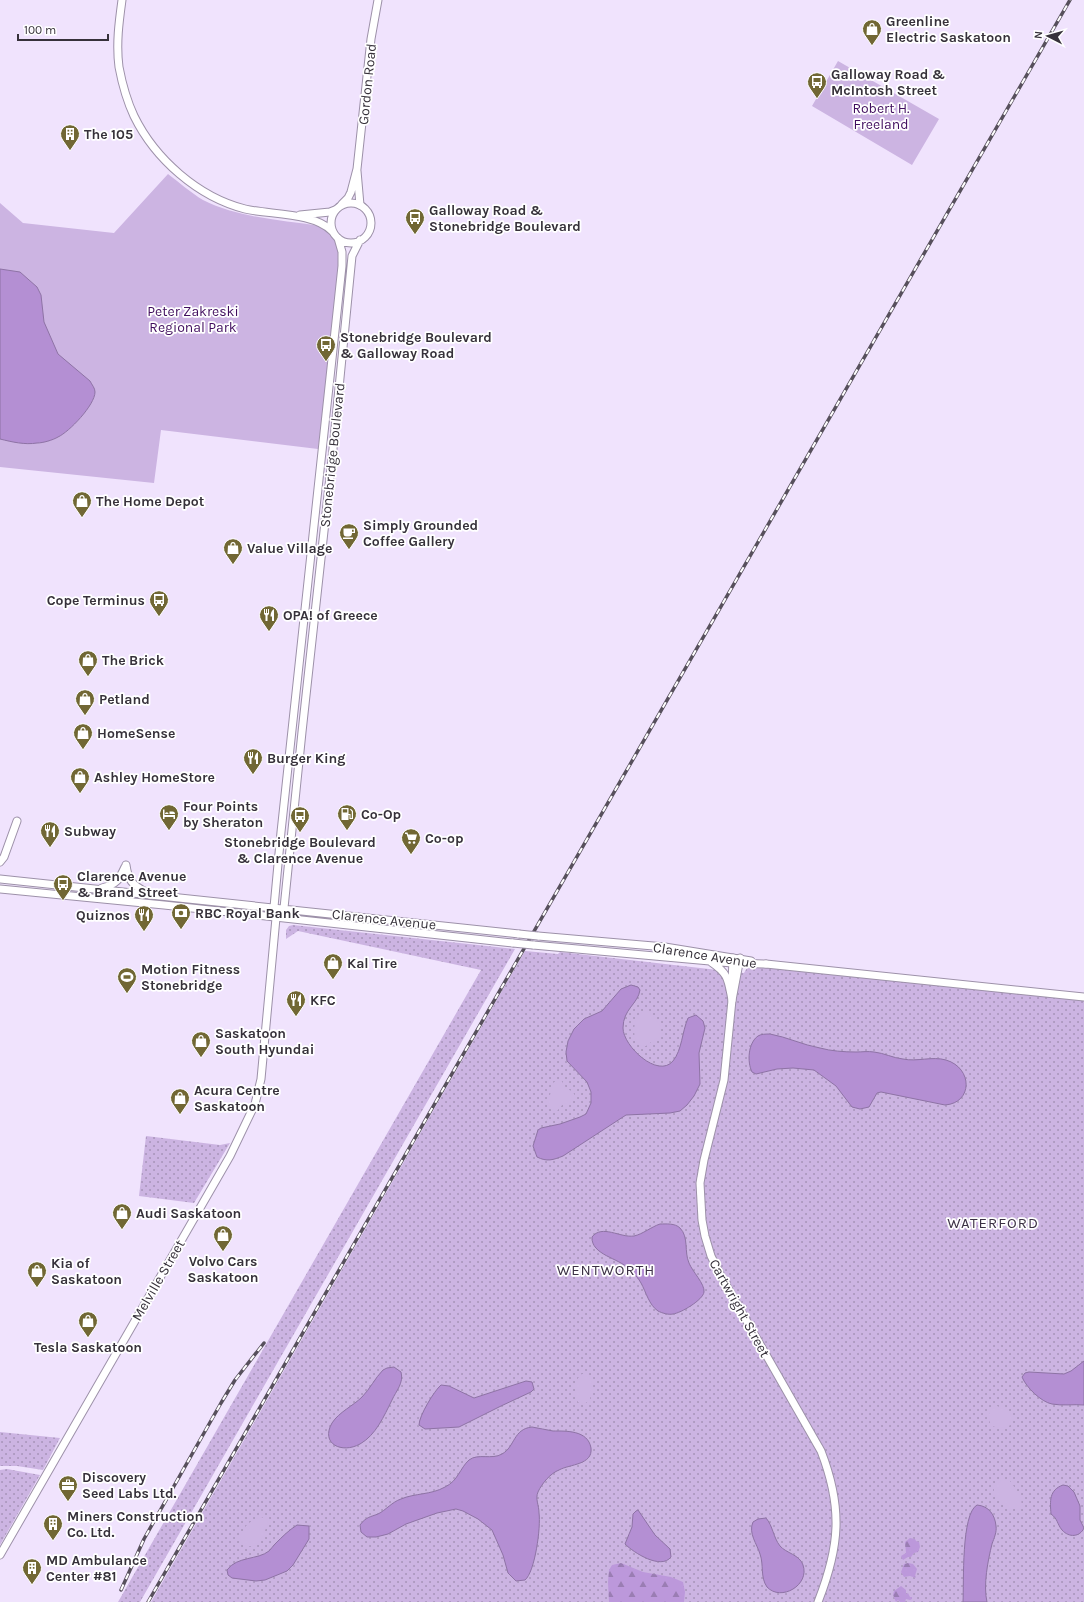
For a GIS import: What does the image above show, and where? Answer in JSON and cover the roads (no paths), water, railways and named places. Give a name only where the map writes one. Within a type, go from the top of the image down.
[{"type":"main road","points":[[122,0],[118,32],[119,66],[124,87],[134,116],[149,142],[168,163],[184,177],[215,198],[245,209],[294,216],[319,222],[332,231],[338,238],[350,243],[360,240],[368,232],[370,220],[369,214],[360,205],[348,203],[342,204],[335,210],[331,218],[332,231]]},
{"type":"main road","name":"Gordon Road","points":[[342,204],[351,192],[357,168],[372,33],[378,0]]},
{"type":"main road","name":"Gordon Road","points":[[357,168],[360,205]]},
{"type":"main road","points":[[294,216],[335,210]]},
{"type":"main road","name":"Stonebridge Boulevard","points":[[276,918],[274,907],[313,526],[342,266],[342,252],[338,238]]},
{"type":"main road","name":"Stonebridge Boulevard","points":[[284,908],[333,456],[352,256],[360,240]]},
{"type":"main road","points":[[0,862],[4,857],[17,821]]},
{"type":"main road","points":[[96,889],[116,883],[120,879],[126,864],[127,876],[136,888],[152,895]]},
{"type":"main road","name":"Clarence Avenue","points":[[0,879],[665,948],[736,961],[1084,996]]},
{"type":"main road","name":"Clarence Avenue","points":[[0,889],[164,905],[513,943],[711,962],[736,961]]},
{"type":"main road","points":[[276,918],[284,908]]},
{"type":"main road","name":"Melville Street","points":[[0,1555],[230,1156],[255,1104],[261,1079],[276,918]]},
{"type":"main road","name":"Cartwright Street","points":[[736,961],[724,1080],[702,1170],[700,1196],[702,1220],[711,1256],[821,1451],[832,1484],[836,1515],[836,1540],[827,1578],[818,1602]]},
{"type":"main road","points":[[711,962],[720,968],[728,977],[731,1004]]},
{"type":"railway","points":[[148,1602],[1070,0]]},
{"type":"railway","points":[[121,1590],[144,1539],[221,1403],[235,1380],[264,1343]]},
{"type":"place","name":"Greenline Electric Saskatoon","points":[[872,46]]},
{"type":"place","name":"Galloway Road & McIntosh Street","points":[[817,99]]},
{"type":"place","name":"The 105","points":[[70,151]]},
{"type":"place","name":"Galloway Road & Stonebridge Boulevard","points":[[415,235]]},
{"type":"place","name":"Stonebridge Boulevard & Galloway Road","points":[[326,362]]},
{"type":"place","name":"The Home Depot","points":[[82,518]]},
{"type":"place","name":"Simply Grounded Coffee Gallery","points":[[349,550]]},
{"type":"place","name":"Value Village","points":[[233,565]]},
{"type":"place","name":"Cope Terminus","points":[[159,617]]},
{"type":"place","name":"OPA! of Greece","points":[[269,632]]},
{"type":"place","name":"The Brick","points":[[88,677]]},
{"type":"place","name":"Petland","points":[[85,716]]},
{"type":"place","name":"HomeSense","points":[[83,750]]},
{"type":"place","name":"Burger King","points":[[253,775]]},
{"type":"place","name":"Ashley HomeStore","points":[[80,794]]},
{"type":"place","name":"Four Points by Sheraton","points":[[169,831]]},
{"type":"place","name":"Co-Op","points":[[347,831]]},
{"type":"place","name":"Stonebridge Boulevard & Clarence Avenue","points":[[300,833]]},
{"type":"place","name":"Subway","points":[[50,848]]},
{"type":"place","name":"Co-op","points":[[411,855]]},
{"type":"place","name":"Clarence Avenue & Brand Street","points":[[63,901]]},
{"type":"place","name":"RBC Royal Bank","points":[[181,930]]},
{"type":"place","name":"Quiznos","points":[[144,932]]},
{"type":"place","name":"Kal Tire","points":[[333,980]]},
{"type":"place","name":"Motion Fitness Stonebridge","points":[[127,994]]},
{"type":"place","name":"KFC","points":[[296,1017]]},
{"type":"place","name":"Saskatoon South Hyundai","points":[[201,1058]]},
{"type":"place","name":"Acura Centre Saskatoon","points":[[180,1115]]},
{"type":"place","name":"Audi Saskatoon","points":[[122,1230]]},
{"type":"place","name":"Volvo Cars Saskatoon","points":[[223,1252]]},
{"type":"place","name":"Kia of Saskatoon","points":[[37,1288]]},
{"type":"place","name":"Tesla Saskatoon","points":[[88,1338]]},
{"type":"place","name":"Discovery Seed Labs Ltd.","points":[[68,1502]]},
{"type":"place","name":"Miners Construction Co. Ltd.","points":[[53,1541]]},
{"type":"place","name":"MD Ambulance Center #81","points":[[32,1585]]},
{"type":"district","name":"WATERFORD","points":[[993,1223]]},
{"type":"district","name":"WENTWORTH","points":[[606,1270]]},
{"type":"park label","name":"Robert H. Freeland","points":[[881,116]]},
{"type":"park label","name":"Peter Zakreski Regional Park","points":[[193,320]]}]
